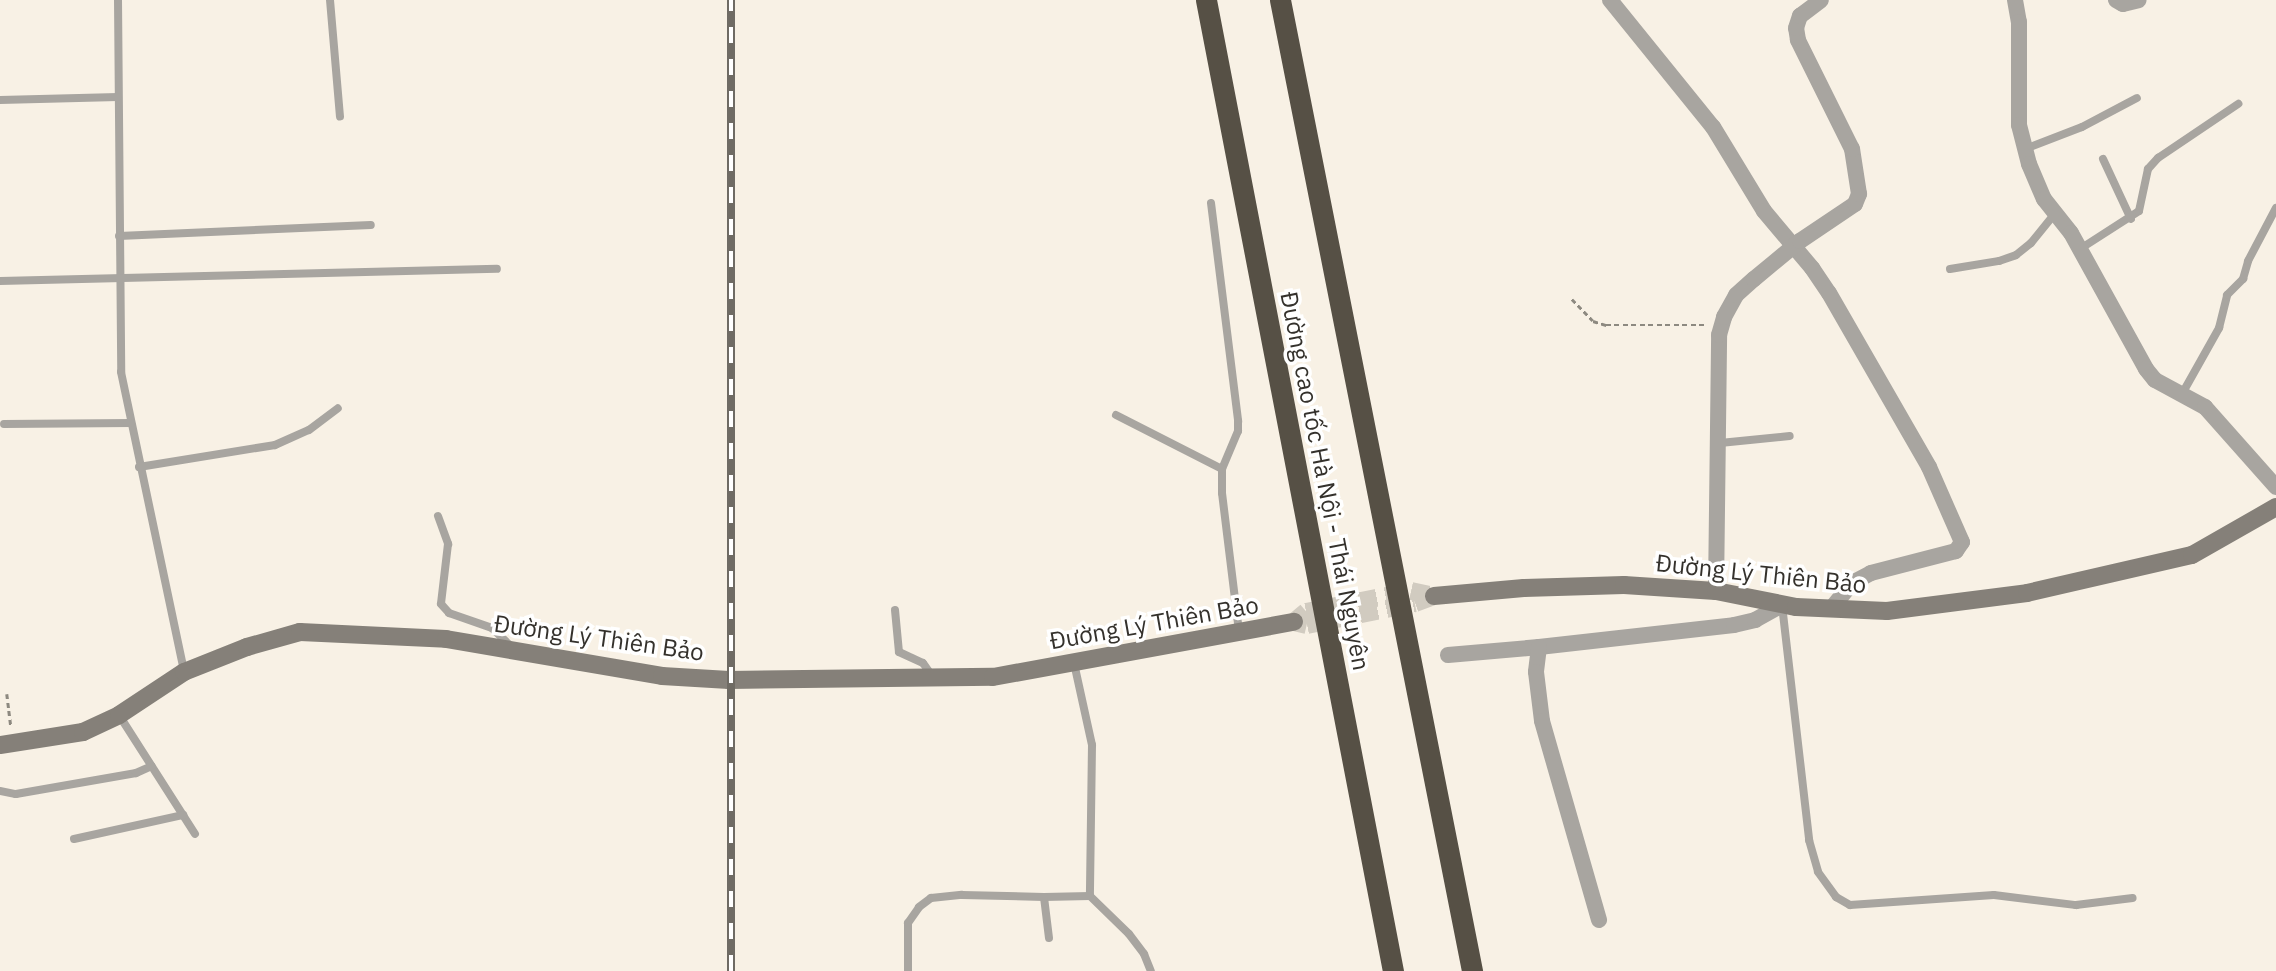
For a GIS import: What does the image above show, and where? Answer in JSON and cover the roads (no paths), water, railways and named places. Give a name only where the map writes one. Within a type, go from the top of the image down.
[{"type":"highway","name":"Đường cao tốc Hà Nội - Thái Nguyên","points":[[1206,0],[1393,971]]},
{"type":"highway","name":"Đường cao tốc Hà Nội - Thái Nguyên","points":[[1280,0],[1470,964]]},
{"type":"main road","name":"Đường Lý Thiên Bảo","points":[[1434,596],[1524,588],[1612,586],[1716,591],[1782,605],[1887,611],[2026,593],[2192,555],[2276,508]]},
{"type":"main road","name":"Đường Lý Thiên Bảo","points":[[7,745],[83,732],[120,715],[184,672],[247,647],[300,632],[446,639],[676,677],[729,680],[993,677],[1294,622]]},
{"type":"street","points":[[1610,0],[1713,127],[1764,211],[1812,268],[1861,346],[1929,467],[1962,542],[1955,551],[1871,573],[1852,583],[1832,608]]},
{"type":"street","points":[[1716,591],[1720,443],[1719,335],[1722,325],[1736,295],[1793,248],[1855,204],[1859,194],[1852,149],[1798,40],[1796,28],[1800,16],[1821,0]]},
{"type":"street","points":[[2015,0],[2019,22],[2019,125],[2044,199],[2080,249],[2146,369],[2155,380],[2205,407],[2276,487]]},
{"type":"street","points":[[2116,0],[2123,4],[2138,0]]},
{"type":"street","points":[[1448,655],[1734,625],[1755,620],[1782,605]]},
{"type":"street","points":[[1539,647],[1536,672],[1542,721],[1599,920]]},
{"type":"lane","points":[[118,0],[121,372],[184,672]]},
{"type":"lane","points":[[330,0],[340,117]]},
{"type":"lane","points":[[0,100],[118,97]]},
{"type":"lane","points":[[2025,149],[2081,127],[2137,98]]},
{"type":"lane","points":[[2080,249],[2132,219],[2139,211],[2148,169],[2153,163],[2238,104]]},
{"type":"lane","points":[[2103,159],[2132,219]]},
{"type":"lane","points":[[1211,203],[1238,421],[1238,431],[1223,469],[1223,521],[1240,634]]},
{"type":"lane","points":[[2182,394],[2219,328],[2227,295],[2243,279],[2248,261],[2276,208]]},
{"type":"lane","points":[[1951,269],[1999,261],[2016,255],[2031,243],[2055,213]]},
{"type":"lane","points":[[119,236],[371,225]]},
{"type":"lane","points":[[0,281],[497,269]]},
{"type":"lane","points":[[139,467],[275,444],[309,430],[338,408]]},
{"type":"lane","points":[[1116,415],[1223,469]]},
{"type":"lane","points":[[4,424],[131,423]]},
{"type":"lane","points":[[1720,443],[1790,436]]},
{"type":"lane","points":[[438,516],[447,544],[441,604],[450,613],[492,628],[517,652]]},
{"type":"lane","points":[[1782,605],[1810,840],[1818,872],[1836,897],[1850,905],[1994,895],[2076,905],[2133,898]]},
{"type":"lane","points":[[895,610],[899,652],[923,663],[932,677]]},
{"type":"lane","points":[[1074,663],[1092,745],[1090,896]]},
{"type":"lane","points":[[120,715],[195,834]]},
{"type":"lane","points":[[0,791],[16,794],[136,773],[152,766]]},
{"type":"lane","points":[[74,839],[183,815]]},
{"type":"lane","points":[[908,971],[908,923],[919,907],[931,898],[962,895],[1090,896],[1129,934],[1144,954],[1151,971]]},
{"type":"lane","points":[[1044,897],[1049,938]]},
{"type":"tunnel","points":[[1294,622],[1306,612],[1411,591],[1434,596]]},
{"type":"tunnel","points":[[1294,622],[1307,625],[1415,603],[1434,596]]},
{"type":"railway","points":[[731,0],[731,971]]}]
